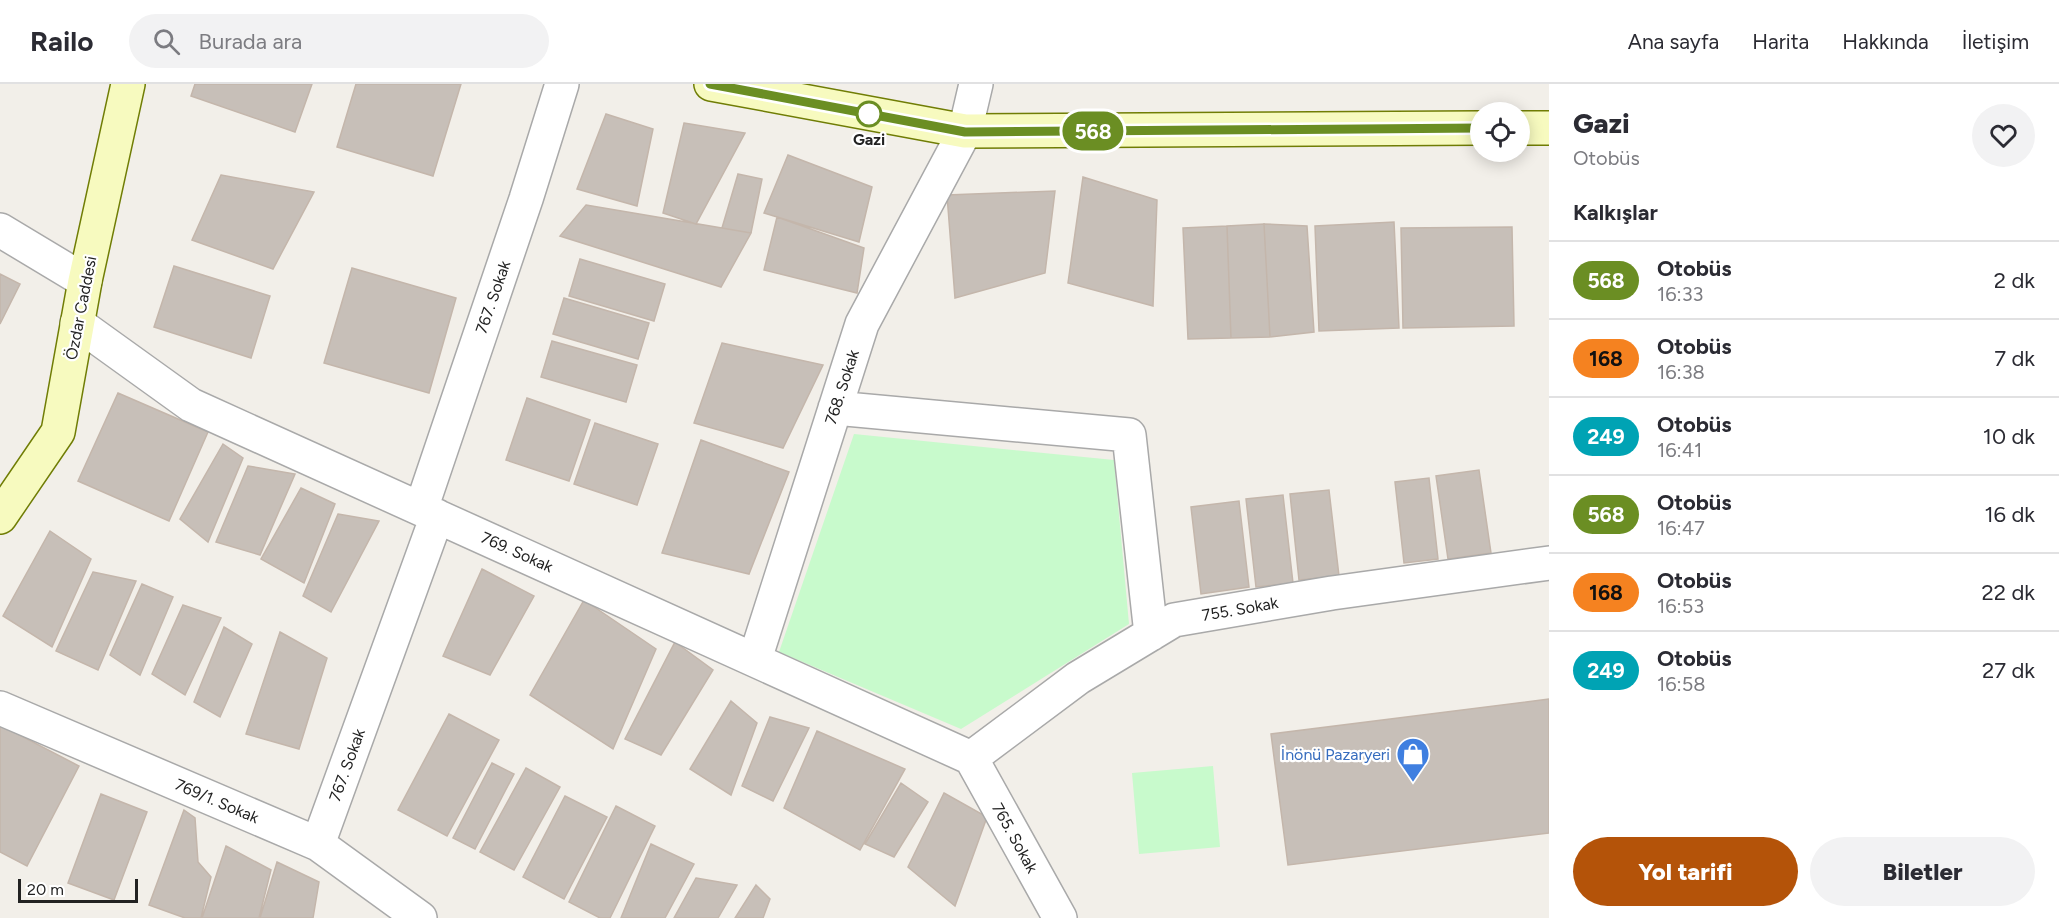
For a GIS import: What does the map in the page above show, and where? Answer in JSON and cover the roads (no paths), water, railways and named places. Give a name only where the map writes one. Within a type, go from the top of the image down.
[{"type":"main road","name":"Özdar Caddesi","points":[[0,517],[58,432],[85,281],[128,84]]},
{"type":"main road","points":[[711,84],[965,132],[1470,128]]},
{"type":"main road","points":[[1530,128],[1549,128]]},
{"type":"street","name":"767. Sokak","points":[[318,844],[429,512],[562,84]]},
{"type":"street","name":"768. Sokak","points":[[755,659],[862,324],[965,132],[976,84]]},
{"type":"street","points":[[0,230],[85,281]]},
{"type":"street","name":"769. Sokak","points":[[77,323],[191,405],[970,758]]},
{"type":"street","points":[[835,408],[1129,435],[1151,634]]},
{"type":"street","name":"755. Sokak","points":[[970,758],[1078,678],[1174,620],[1332,593],[1549,563]]},
{"type":"street","name":"769/1. Sokak","points":[[0,708],[318,844],[420,918]]},
{"type":"street","name":"765. Sokak","points":[[970,758],[1060,918]]},
{"type":"place","name":"Gazi","points":[[869,114]]},
{"type":"place","name":"İnönü Pazaryeri","points":[[1413,783]]}]
